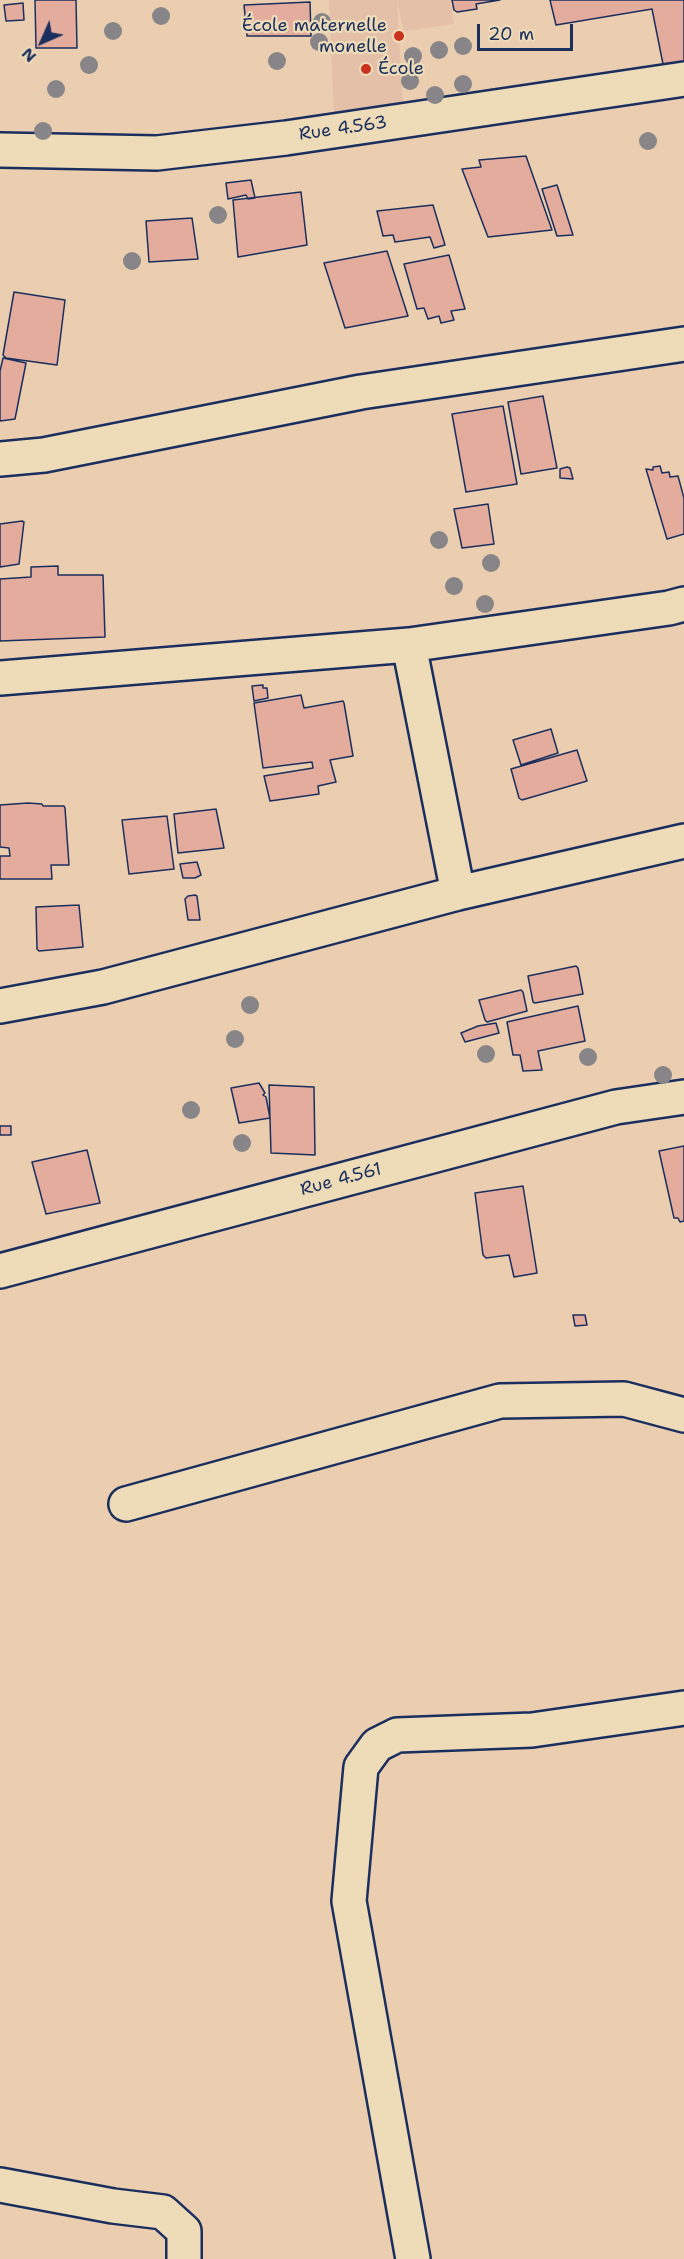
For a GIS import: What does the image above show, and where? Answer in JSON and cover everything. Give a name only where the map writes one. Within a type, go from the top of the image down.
[{"type":"street","name":"Rue 4.563","points":[[0,150],[157,153],[286,138],[684,79]]},
{"type":"street","points":[[0,459],[44,455],[361,392],[684,344]]},
{"type":"street","points":[[0,678],[409,645],[684,604]]},
{"type":"street","points":[[409,645],[458,893]]},
{"type":"street","points":[[0,1006],[103,987],[458,893],[684,841]]},
{"type":"street","name":"Rue 4.561","points":[[0,1271],[616,1107],[684,1097]]},
{"type":"street","points":[[126,1504],[500,1401],[624,1399],[684,1415]]},
{"type":"street","points":[[413,2259],[349,1902],[361,1767],[377,1744],[397,1735],[532,1730],[684,1708]]},
{"type":"street","points":[[0,2185],[113,2206],[164,2212],[184,2231],[184,2259]]},
{"type":"shaded area","name":"École","points":[[329,0],[450,0],[454,24],[404,31],[397,1],[403,107],[334,115]]},
{"type":"building","points":[[35,0],[76,0],[77,48],[36,48]]},
{"type":"building","points":[[452,0],[500,0],[476,4],[477,9],[457,12],[454,10]]},
{"type":"building","points":[[550,0],[684,0],[684,66],[664,69],[652,9],[556,25]]},
{"type":"building","points":[[310,2],[311,36],[247,36],[244,5]]},
{"type":"building","points":[[23,3],[24,20],[6,21],[4,5]]},
{"type":"building","points":[[526,156],[552,230],[488,237],[462,169],[481,167],[479,160]]},
{"type":"building","points":[[251,180],[255,198],[248,199],[246,195],[228,199],[226,183]]},
{"type":"building","points":[[557,185],[573,235],[557,236],[542,189]]},
{"type":"building","points":[[301,192],[307,245],[238,257],[233,200]]},
{"type":"building","points":[[433,205],[445,245],[434,248],[430,237],[395,242],[393,235],[383,236],[377,211]]},
{"type":"building","points":[[192,218],[198,259],[149,262],[146,221]]},
{"type":"building","points":[[387,251],[408,316],[345,328],[324,263]]},
{"type":"building","points":[[449,255],[465,309],[451,311],[454,320],[441,323],[439,316],[428,319],[424,308],[417,309],[404,264]]},
{"type":"building","points":[[14,292],[65,300],[57,365],[6,358],[3,355]]},
{"type":"building","points":[[3,358],[26,363],[15,419],[0,421],[0,371]]},
{"type":"building","points":[[543,396],[557,468],[521,474],[508,402]]},
{"type":"building","points":[[503,406],[517,484],[466,492],[452,414]]},
{"type":"building","points":[[660,466],[662,473],[669,472],[670,477],[678,476],[684,498],[684,534],[667,539],[646,469],[653,470],[653,467]]},
{"type":"building","points":[[570,468],[573,479],[560,478],[560,469]]},
{"type":"building","points":[[488,504],[494,544],[462,548],[454,509]]},
{"type":"building","points":[[24,522],[19,564],[0,567],[0,524]]},
{"type":"building","points":[[58,566],[58,575],[103,575],[105,637],[0,641],[0,579],[31,577],[31,567]]},
{"type":"building","points":[[263,685],[263,688],[267,688],[268,698],[254,701],[252,686]]},
{"type":"building","points":[[301,695],[304,708],[343,701],[353,756],[330,760],[336,782],[318,786],[319,794],[270,801],[264,776],[313,768],[312,762],[263,768],[254,703]]},
{"type":"building","points":[[551,729],[558,753],[521,765],[513,740]]},
{"type":"building","points":[[577,750],[587,781],[522,800],[519,798],[511,769]]},
{"type":"building","points":[[28,803],[64,806],[69,865],[51,865],[52,879],[0,879],[0,856],[10,856],[9,848],[0,847],[0,805]]},
{"type":"building","points":[[216,809],[224,848],[178,853],[174,814]]},
{"type":"building","points":[[167,816],[174,869],[129,874],[122,820]]},
{"type":"building","points":[[197,862],[201,875],[195,878],[183,878],[180,864]]},
{"type":"building","points":[[195,895],[200,920],[188,920],[185,899]]},
{"type":"building","points":[[79,905],[83,947],[39,951],[37,949],[36,907]]},
{"type":"building","points":[[576,966],[583,994],[533,1002],[528,976]]},
{"type":"building","points":[[521,990],[527,1011],[487,1022],[485,1020],[479,1000]]},
{"type":"building","points":[[578,1006],[585,1041],[538,1051],[542,1070],[523,1071],[520,1055],[513,1055],[507,1022]]},
{"type":"building","points":[[496,1023],[499,1033],[465,1042],[461,1033],[478,1026]]},
{"type":"building","points":[[259,1083],[265,1093],[263,1095],[266,1097],[270,1118],[239,1123],[231,1088]]},
{"type":"building","points":[[269,1085],[314,1087],[315,1155],[271,1153]]},
{"type":"building","points":[[0,1126],[11,1126],[11,1135],[0,1135]]},
{"type":"building","points":[[684,1146],[684,1221],[680,1222],[678,1218],[674,1218],[659,1151]]},
{"type":"building","points":[[87,1150],[100,1203],[46,1214],[32,1162]]},
{"type":"building","points":[[523,1186],[537,1273],[514,1277],[509,1255],[486,1258],[483,1255],[475,1193]]},
{"type":"building","points":[[573,1315],[585,1315],[587,1325],[575,1326]]},
{"type":"place","name":"École maternelle monelle","points":[[399,36]]},
{"type":"place","name":"École","points":[[366,69]]}]
